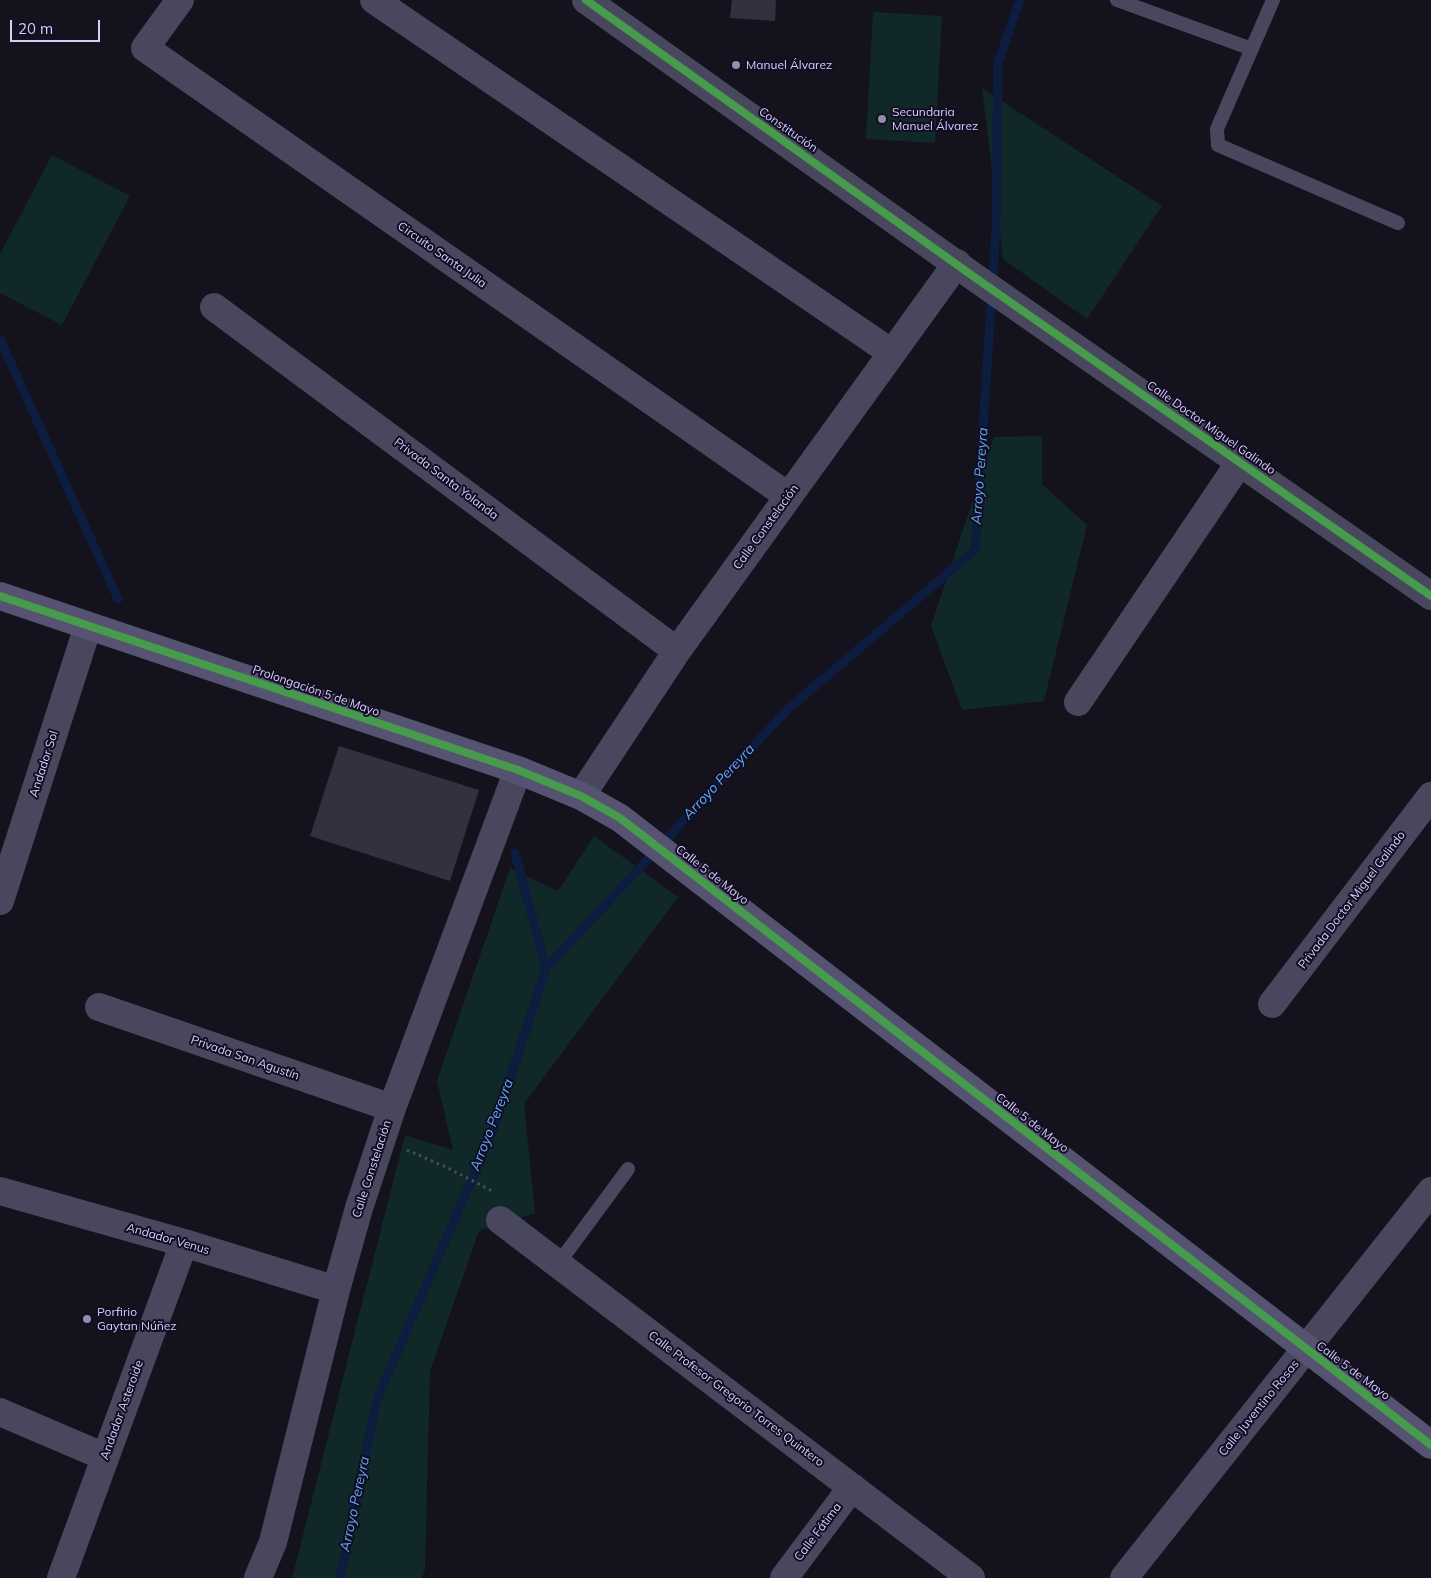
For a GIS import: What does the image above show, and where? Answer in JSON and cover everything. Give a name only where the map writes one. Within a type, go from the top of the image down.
[{"type":"street","name":"Circuito Santa Julia","points":[[180,0],[145,48],[788,496]]},
{"type":"street","points":[[374,0],[892,353]]},
{"type":"street","name":"Constitución","points":[[586,0],[967,271]]},
{"type":"street","name":"Calle Constelación","points":[[581,796],[677,651],[892,353],[967,271]]},
{"type":"street","name":"Calle Doctor Miguel Galindo","points":[[967,271],[1431,596]]},
{"type":"street","name":"Privada Santa Yolanda","points":[[214,307],[677,651]]},
{"type":"street","points":[[1078,702],[1240,462]]},
{"type":"street","name":"Prolongación 5 de Mayo","points":[[0,596],[518,770],[581,796],[620,818]]},
{"type":"street","name":"Andador Sol","points":[[0,901],[88,626]]},
{"type":"street","name":"Calle Constelación","points":[[258,1578],[273,1542],[336,1290],[381,1138],[518,770]]},
{"type":"street","name":"Privada Doctor Miguel Galindo","points":[[1272,1004],[1431,796]]},
{"type":"street","name":"Calle 5 de Mayo","points":[[620,818],[1431,1445]]},
{"type":"street","name":"Privada San Agustín","points":[[99,1007],[392,1108]]},
{"type":"street","name":"Andador Venus","points":[[0,1191],[184,1243],[336,1290]]},
{"type":"street","name":"Calle Juventino Rosas","points":[[1124,1578],[1431,1191]]},
{"type":"street","name":"Calle Profesor Gregorio Torres Quintero","points":[[500,1220],[971,1578]]},
{"type":"street","name":"Andador Asteroide","points":[[61,1578],[184,1243]]},
{"type":"street","points":[[0,1412],[106,1457]]},
{"type":"street","name":"Calle Fátima","points":[[784,1578],[852,1487]]},
{"type":"lane","points":[[1117,0],[1252,49]]},
{"type":"lane","points":[[1273,0],[1216,129],[1218,145],[1398,223]]},
{"type":"lane","points":[[558,1264],[628,1169]]},
{"type":"path","points":[[381,1138],[448,1168],[495,1192]]},
{"type":"green space","points":[[873,12],[942,16],[935,143],[866,139]]},
{"type":"green space","points":[[982,88],[1162,206],[1087,319],[1003,259]]},
{"type":"green space","points":[[52,155],[130,196],[62,325],[0,293],[0,254]]},
{"type":"green space","points":[[1042,436],[1042,484],[1087,525],[1044,701],[962,710],[931,626],[994,437]]},
{"type":"green space","points":[[594,836],[678,897],[524,1104],[535,1213],[479,1231],[430,1371],[425,1569],[422,1578],[292,1578],[405,1135],[453,1150],[437,1081],[510,868],[558,891]]},
{"type":"building","points":[[732,0],[776,0],[775,21],[730,18]]},
{"type":"building","points":[[339,746],[479,790],[450,881],[310,836]]},
{"type":"waterway","name":"Arroyo Pereyra","points":[[340,1578],[377,1399],[494,1128],[546,968],[788,709],[975,550],[996,229],[998,63],[1020,0]]},
{"type":"waterway","points":[[0,339],[118,599]]},
{"type":"waterway","points":[[515,853],[546,968]]},
{"type":"cycle path","points":[[586,0],[977,279],[1431,596]]},
{"type":"cycle path","points":[[0,596],[518,770],[581,796],[620,818],[1431,1445]]},
{"type":"place","name":"Manuel Álvarez","points":[[736,65]]},
{"type":"place","name":"Secundaria Manuel Álvarez","points":[[882,119]]},
{"type":"place","name":"Porfirio Gaytan Núñez","points":[[87,1319]]}]
